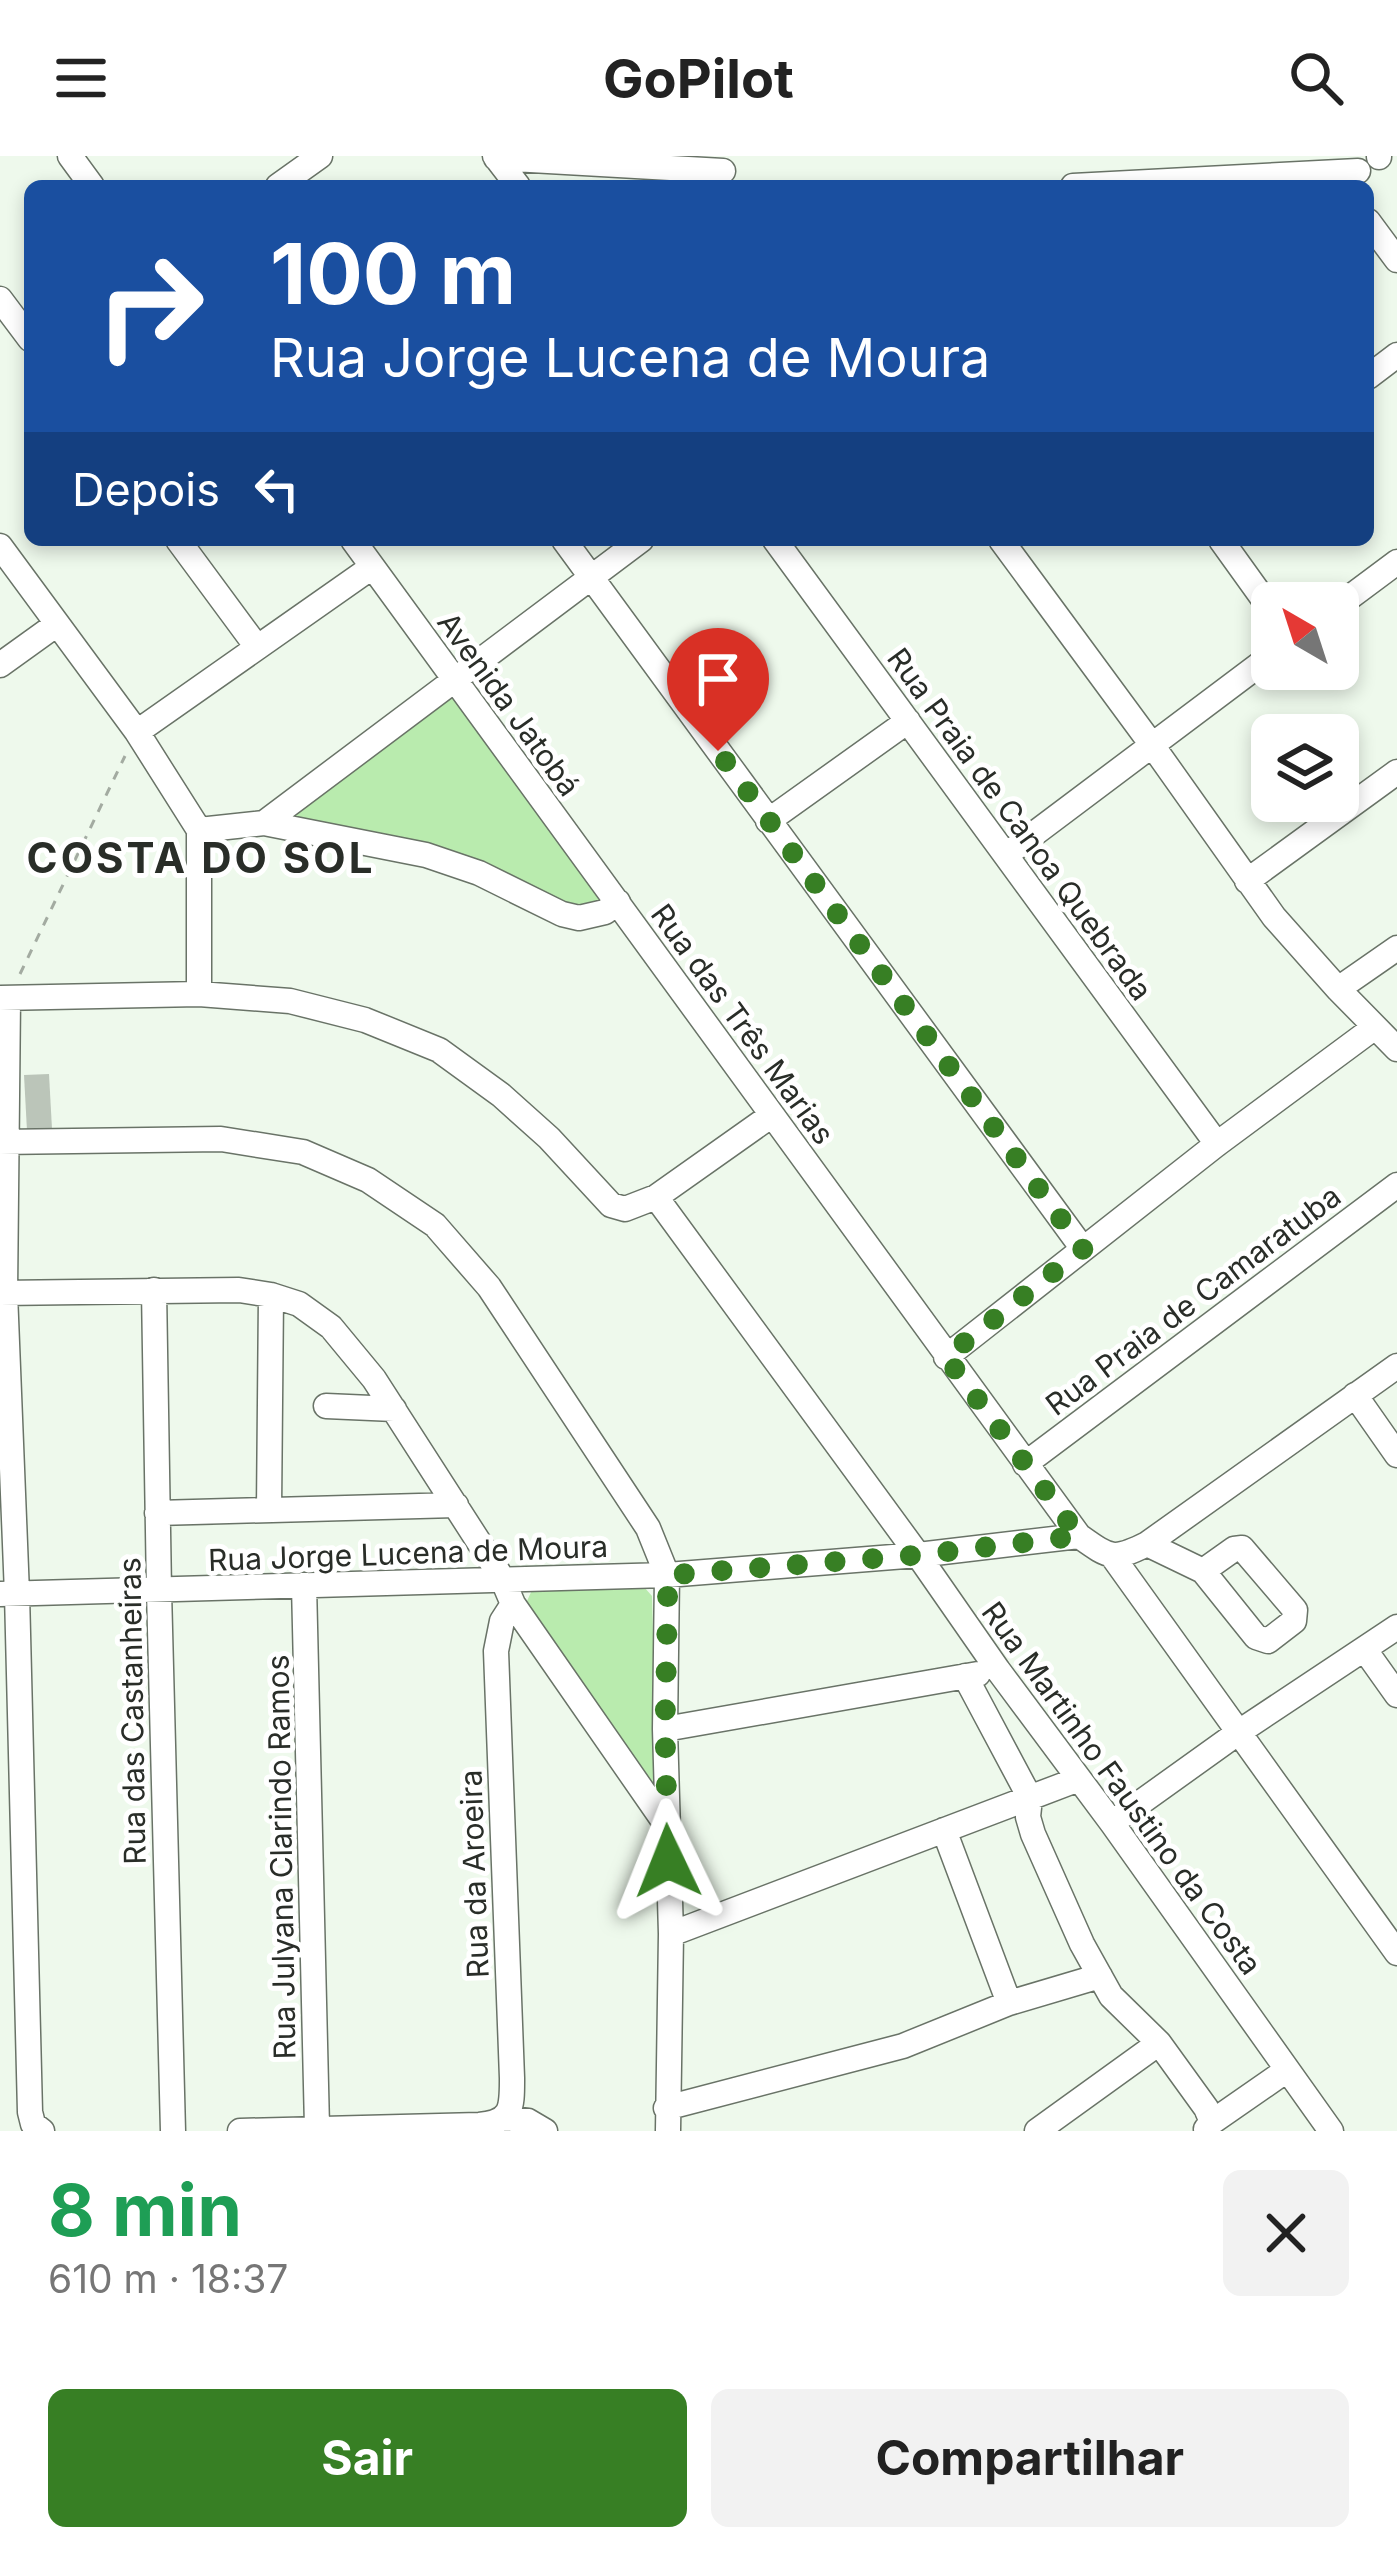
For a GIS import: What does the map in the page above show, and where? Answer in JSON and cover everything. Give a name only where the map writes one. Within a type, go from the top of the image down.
[{"type":"street","points":[[292,180],[320,156]]},
{"type":"street","points":[[495,157],[726,171]]},
{"type":"street","points":[[1187,180],[1359,171]]},
{"type":"street","points":[[1374,229],[1397,260]]},
{"type":"street","points":[[0,299],[24,331]]},
{"type":"street","points":[[0,546],[137,732],[199,830],[200,994]]},
{"type":"street","points":[[182,546],[257,647]]},
{"type":"street","name":"Avenida Jatobá","points":[[356,546],[618,902]]},
{"type":"street","points":[[568,546],[1083,1249]]},
{"type":"street","points":[[264,823],[632,546]]},
{"type":"street","name":"Rua Praia de Canoa Quebrada","points":[[779,546],[1217,1144]]},
{"type":"street","points":[[1005,546],[1274,917],[1397,1048]]},
{"type":"street","points":[[1226,546],[1252,582]]},
{"type":"street","points":[[1359,590],[1397,562]]},
{"type":"street","points":[[137,732],[372,567]]},
{"type":"street","points":[[0,665],[57,624]]},
{"type":"street","points":[[1006,856],[1251,671]]},
{"type":"street","points":[[768,821],[908,721]]},
{"type":"street","points":[[1247,881],[1397,772]]},
{"type":"street","name":"Rua das Três Marias","points":[[199,830],[264,823],[426,855],[579,918],[605,912],[618,902],[1079,1536]]},
{"type":"street","points":[[1338,989],[1397,948]]},
{"type":"street","points":[[42,2131],[33,2124],[30,2112],[11,1743],[3,1293],[4,998],[200,994],[290,1001],[365,1020],[439,1050],[501,1095],[611,1205],[625,1209],[656,1197],[772,1115]]},
{"type":"street","points":[[946,1357],[1375,1027]]},
{"type":"street","points":[[3,1142],[220,1138],[303,1152],[368,1180],[435,1225],[489,1287],[648,1528],[668,1575],[665,1729],[671,1934],[667,2120],[903,2046],[1009,2003],[1100,1976]]},
{"type":"street","name":"Rua Praia de Camaratuba","points":[[1025,1464],[1397,1185]]},
{"type":"street","name":"Rua Martinho Faustino da Costa","points":[[656,1197],[1331,2131]]},
{"type":"street","points":[[3,1293],[239,1289],[299,1304],[332,1327],[374,1379],[502,1578],[513,1604],[667,1825]]},
{"type":"street","name":"Rua das Castanheiras","points":[[154,1290],[173,2131]]},
{"type":"street","points":[[269,1509],[271,1295]]},
{"type":"street","points":[[1113,1557],[1147,1544],[1397,1366]]},
{"type":"street","points":[[1355,1395],[1397,1455]]},
{"type":"street","points":[[326,1406],[394,1409]]},
{"type":"street","points":[[158,1513],[456,1505]]},
{"type":"street","points":[[1079,1536],[1113,1557],[1397,1953]]},
{"type":"street","name":"Rua Jorge Lucena de Moura","points":[[9,1594],[668,1575],[919,1555],[1079,1536]]},
{"type":"street","points":[[1147,1544],[1203,1571]]},
{"type":"street","name":"Rua Julyana Clarindo Ramos","points":[[304,1585],[317,2127]]},
{"type":"street","name":"Rua da Aroeira","points":[[492,2122],[510,2110],[512,2078],[496,1651],[502,1621],[513,1604]]},
{"type":"street","points":[[1112,1823],[1397,1627]]},
{"type":"street","points":[[1365,1650],[1397,1695]]},
{"type":"street","points":[[665,1729],[998,1670]]},
{"type":"street","name":"Rua Martinho Faustino da Costa","points":[[965,1676],[1030,1798],[1033,1834],[1100,1976],[1119,2005],[1160,2043],[1205,2108],[1208,2126]]},
{"type":"street","points":[[671,1934],[1078,1779]]},
{"type":"street","points":[[944,1831],[1009,2003]]},
{"type":"street","points":[[1037,2131],[1160,2043]]},
{"type":"street","points":[[1208,2126],[1287,2069]]},
{"type":"street","points":[[240,2131],[528,2121],[545,2131]]},
{"type":"path","points":[[4,998],[137,732]]},
{"type":"green space","points":[[453,695],[602,901],[581,910],[291,820],[292,810]]},
{"type":"green space","points":[[644,1587],[652,1596],[657,1783],[653,1786],[527,1601],[532,1590]]},
{"type":"building","points":[[49,1074],[52,1129],[27,1131],[24,1075]]},
{"type":"district","name":"COSTA DO SOL","points":[[201,857]]},
{"type":"route","points":[[668,1861],[668,1575],[919,1555],[1079,1536],[946,1357],[1083,1249],[718,751]]}]
